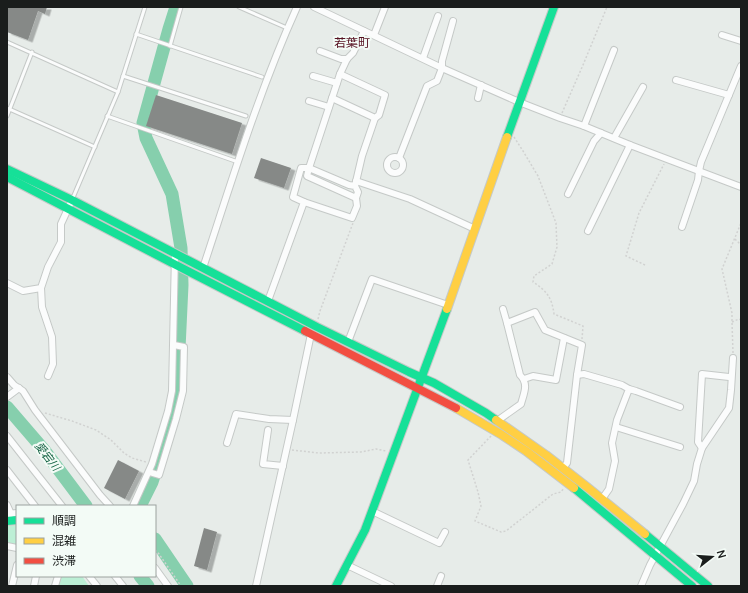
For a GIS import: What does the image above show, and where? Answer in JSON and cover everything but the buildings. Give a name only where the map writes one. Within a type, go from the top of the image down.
[{"type":"street","points":[[203,268],[255,110],[287,28],[297,7]]},
{"type":"street","points":[[314,7],[442,68],[519,102],[741,187]]},
{"type":"street","points":[[374,35],[385,7]]},
{"type":"street","points":[[336,586],[365,530],[448,305],[554,7]]},
{"type":"street","points":[[423,58],[438,16]]},
{"type":"street","points":[[399,158],[427,86],[437,81],[442,68],[442,61],[453,21]]},
{"type":"street","points":[[356,198],[307,176],[340,74],[347,58],[353,53],[364,31]]},
{"type":"street","points":[[722,35],[741,41]]},
{"type":"street","points":[[584,126],[614,50]]},
{"type":"street","points":[[320,51],[341,58],[347,58]]},
{"type":"street","points":[[682,227],[698,180],[701,162],[741,66]]},
{"type":"street","points":[[340,74],[385,95],[379,115],[375,118],[362,156],[356,184],[358,192],[356,206],[352,218],[304,202],[293,196],[300,168],[309,168],[356,184],[410,199],[475,229]]},
{"type":"street","points":[[313,76],[337,83]]},
{"type":"street","points":[[676,80],[729,95]]},
{"type":"street","points":[[478,98],[481,85]]},
{"type":"street","points":[[614,138],[643,87]]},
{"type":"street","points":[[332,98],[375,118]]},
{"type":"street","points":[[309,101],[329,107]]},
{"type":"street","points":[[568,194],[594,141],[601,133]]},
{"type":"street","points":[[588,231],[630,145]]},
{"type":"street","points":[[7,169],[72,200],[348,342],[434,383],[486,413],[563,468],[708,586]]},
{"type":"street","points":[[7,177],[187,271],[448,403],[495,431],[526,451],[568,484],[692,586]]},
{"type":"street","points":[[48,376],[53,364],[52,337],[42,307],[41,288],[48,267],[61,242],[61,224],[72,200]]},
{"type":"street","points":[[268,301],[304,202]]},
{"type":"street","points":[[133,505],[149,472],[159,444],[172,391],[177,254]]},
{"type":"street","points":[[348,342],[372,279],[448,305]]},
{"type":"street","points":[[7,284],[23,291],[41,288]]},
{"type":"street","points":[[497,421],[521,404],[526,385],[524,379],[520,375],[503,309]]},
{"type":"street","points":[[507,323],[535,312],[545,330],[582,345],[567,463],[563,468]]},
{"type":"street","points":[[256,586],[311,334]]},
{"type":"street","points":[[524,379],[533,376],[556,380],[564,338]]},
{"type":"street","points":[[149,472],[159,475],[183,392],[184,347],[174,345]]},
{"type":"street","points":[[640,586],[694,481],[702,448],[729,408],[733,358]]},
{"type":"street","points":[[577,375],[584,374],[622,385],[680,408]]},
{"type":"street","points":[[702,448],[698,442],[702,374],[728,377]]},
{"type":"street","points":[[173,376],[183,376]]},
{"type":"street","points":[[7,377],[14,385],[23,391],[35,410],[109,505]]},
{"type":"street","points":[[7,397],[19,388]]},
{"type":"street","points":[[602,499],[609,489],[615,461],[612,444],[617,420],[629,389]]},
{"type":"street","points":[[168,411],[177,413]]},
{"type":"street","points":[[227,443],[236,414],[269,419],[293,420]]},
{"type":"street","points":[[616,427],[680,447]]},
{"type":"street","points":[[268,430],[264,464],[283,466]]},
{"type":"street","points":[[7,436],[61,505]]},
{"type":"street","points":[[159,444],[168,446]]},
{"type":"street","points":[[7,470],[34,505]]},
{"type":"street","points":[[7,505],[11,515]]},
{"type":"street","points":[[372,511],[439,543],[445,532]]},
{"type":"street","points":[[347,564],[391,586]]},
{"type":"street","points":[[12,586],[16,568]]},
{"type":"street","points":[[156,569],[168,586]]},
{"type":"street","points":[[437,586],[442,576]]},
{"type":"street","points":[[90,577],[97,586]]},
{"type":"street","points":[[116,577],[123,586]]},
{"type":"lane","points":[[72,200],[118,92],[145,7]]},
{"type":"lane","points":[[170,46],[182,7]]},
{"type":"lane","points":[[239,7],[287,28]]},
{"type":"lane","points":[[136,34],[262,77]]},
{"type":"lane","points":[[7,42],[118,92]]},
{"type":"lane","points":[[7,116],[32,52]]},
{"type":"lane","points":[[124,76],[246,116]]},
{"type":"lane","points":[[9,109],[95,147]]},
{"type":"lane","points":[[107,116],[238,162]]},
{"type":"path","points":[[560,118],[607,7]]},
{"type":"path","points":[[509,131],[524,151],[538,176],[556,224],[557,247],[552,264],[534,276],[533,282],[542,287],[553,302],[554,314],[583,326],[582,345]]},
{"type":"path","points":[[645,265],[626,256],[639,213],[666,158]]},
{"type":"path","points":[[317,321],[354,222]]},
{"type":"path","points":[[733,358],[732,313],[722,269],[741,223]]},
{"type":"path","points":[[735,239],[741,244]]},
{"type":"path","points":[[732,322],[741,320]]},
{"type":"path","points":[[35,410],[96,430],[111,440],[132,458],[152,464]]},
{"type":"path","points":[[495,431],[468,460],[478,492],[480,506],[475,521],[501,532],[506,531],[553,494],[561,492],[568,484]]},
{"type":"path","points":[[286,450],[319,453],[361,452],[376,449],[387,451]]},
{"type":"path","points":[[156,551],[181,586]]},
{"type":"green space","points":[[16,525],[16,545],[7,542],[7,526]]},
{"type":"green space","points":[[60,577],[83,577],[89,586],[59,586]]},
{"type":"waterway","points":[[140,505],[152,482],[170,426],[177,391],[182,285],[181,248],[172,194],[146,138],[143,123],[176,7]]},
{"type":"waterway","name":"愛宕川","points":[[7,407],[44,450],[85,505]]},
{"type":"waterway","points":[[156,540],[187,586]]},
{"type":"waterway","name":"愛宕川","points":[[141,577],[148,586]]},
{"type":"traffic: fast","points":[[507,137],[554,7]]},
{"type":"traffic: fast","points":[[7,169],[72,200],[317,327],[434,383],[496,420]]},
{"type":"traffic: fast","points":[[7,177],[305,331]]},
{"type":"traffic: fast","points":[[336,586],[365,530],[447,309]]},
{"type":"traffic: fast","points":[[574,488],[692,586]]},
{"type":"traffic: fast","points":[[7,521],[16,520]]},
{"type":"traffic: fast","points":[[645,534],[708,586]]},
{"type":"traffic: slow","points":[[447,309],[507,137]]},
{"type":"traffic: slow","points":[[456,408],[526,451],[574,488]]},
{"type":"traffic: slow","points":[[496,420],[546,455],[645,534]]},
{"type":"traffic: jam","points":[[305,331],[456,408]]},
{"type":"district","name":"若葉町","points":[[352,42]]}]
